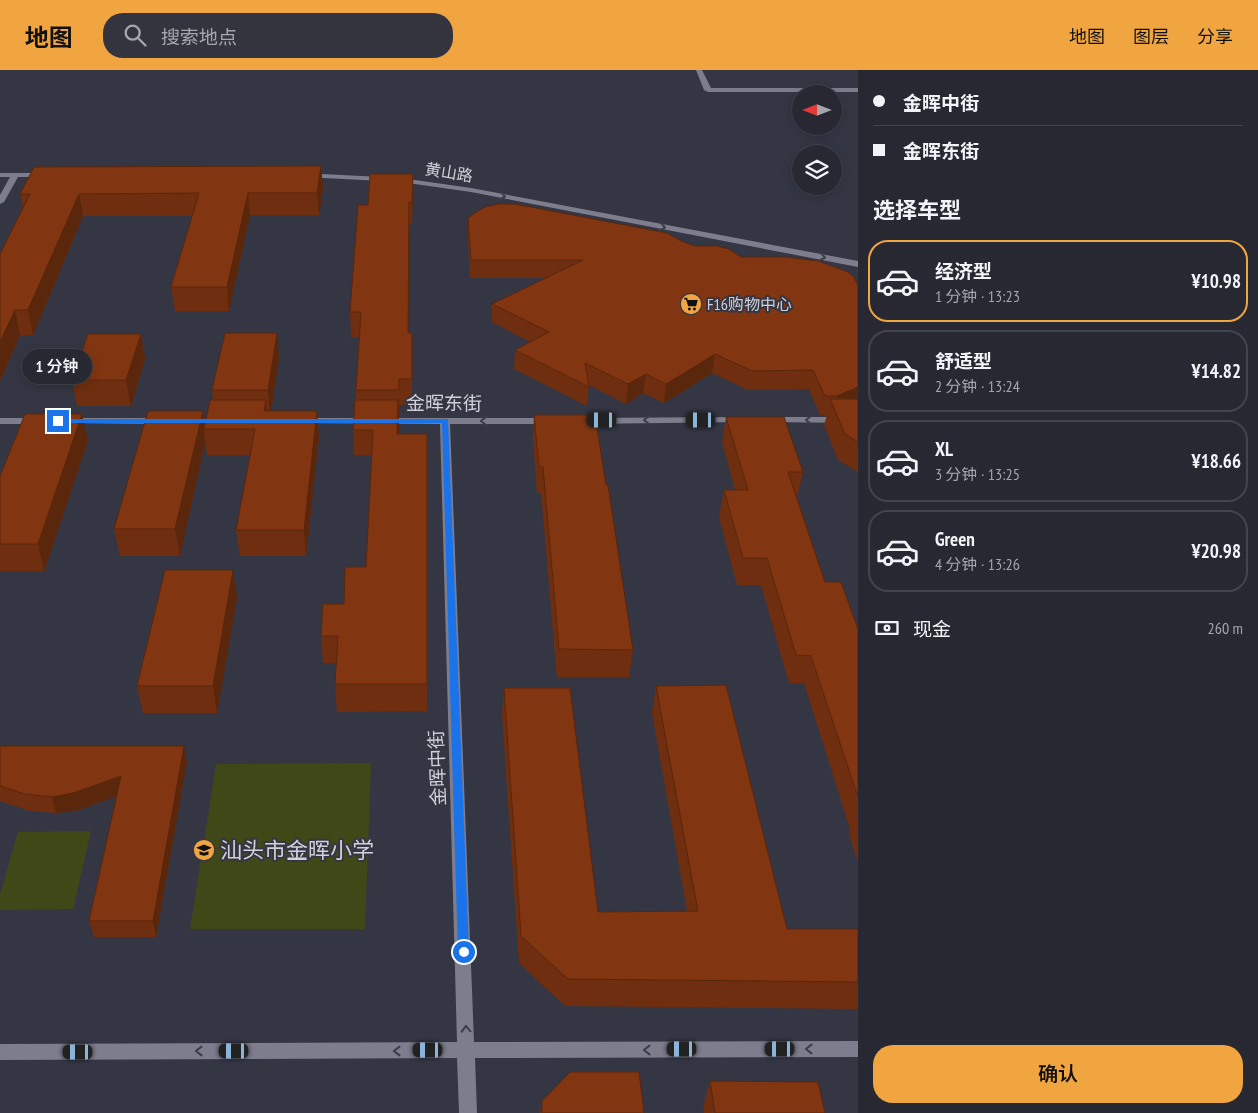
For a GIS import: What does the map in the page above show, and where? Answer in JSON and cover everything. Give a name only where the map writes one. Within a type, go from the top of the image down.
[{"type":"street","points":[[699,70],[708,90],[858,90]]},
{"type":"street","points":[[0,168],[52,172],[0,175]]},
{"type":"street","name":"黄山路","points":[[858,255],[468,182],[401,173],[297,172],[400,180],[471,190],[858,264]]},
{"type":"street","points":[[0,202],[15,175]]},
{"type":"street","name":"金晖东街","points":[[287,421],[858,420]]},
{"type":"street","points":[[0,422],[178,421]]},
{"type":"street","name":"金晖中街","points":[[445,421],[468,1113]]},
{"type":"street","points":[[0,1052],[858,1049]]},
{"type":"green space","points":[[371,763],[365,929],[190,929],[216,764]]},
{"type":"green space","points":[[91,831],[73,909],[0,910],[0,894],[18,832]]},
{"type":"building","points":[[321,166],[317,193],[248,193],[227,287],[171,287],[199,193],[79,194],[28,310],[15,310],[0,342],[0,254],[30,194],[20,194],[34,167]]},
{"type":"building","points":[[370,174],[413,174],[412,202],[409,202],[408,333],[412,333],[412,379],[399,379],[399,390],[356,390],[361,312],[350,312],[358,205],[368,205]]},
{"type":"building","name":"F16购物中心","points":[[498,204],[515,204],[667,233],[695,246],[717,246],[729,249],[741,257],[786,257],[818,261],[848,272],[854,277],[858,286],[858,387],[837,396],[825,396],[813,370],[752,371],[715,354],[666,384],[646,374],[628,384],[585,363],[589,387],[515,350],[549,332],[492,304],[583,260],[471,260],[468,218],[485,207]]},
{"type":"building","points":[[225,333],[277,333],[268,390],[212,390]]},
{"type":"building","points":[[88,334],[141,334],[126,380],[72,380]]},
{"type":"building","points":[[830,399],[858,399],[858,442],[845,434]]},
{"type":"building","points":[[210,400],[266,400],[264,411],[317,411],[304,530],[236,530],[255,429],[204,429]]},
{"type":"building","points":[[355,400],[398,400],[397,434],[427,434],[427,684],[335,684],[338,636],[321,636],[323,604],[344,604],[345,567],[366,567],[373,430],[353,430]]},
{"type":"building","points":[[148,411],[203,411],[175,529],[114,529]]},
{"type":"building","points":[[25,414],[82,414],[38,544],[0,544],[0,476]]},
{"type":"building","points":[[534,415],[595,415],[606,485],[608,485],[633,650],[559,649],[543,467],[539,467]]},
{"type":"building","points":[[726,417],[784,417],[803,472],[788,472],[825,582],[841,582],[858,629],[858,797],[811,656],[796,655],[767,558],[743,558],[724,490],[748,490]]},
{"type":"building","points":[[165,570],[233,570],[213,686],[137,686]]},
{"type":"building","points":[[726,685],[787,929],[858,929],[858,982],[568,979],[521,936],[504,688],[570,688],[598,912],[698,911],[656,686]]},
{"type":"building","points":[[0,746],[184,746],[153,921],[89,921],[121,776],[73,793],[52,797],[25,794],[0,786]]},
{"type":"building","points":[[570,1072],[639,1072],[644,1113],[542,1113],[542,1101]]},
{"type":"building","points":[[710,1081],[818,1082],[825,1113],[715,1113]]},
{"type":"place","name":"F16购物中心","points":[[691,304]]},
{"type":"place","name":"汕头市金晖小学","points":[[204,850]]},
{"type":"route","points":[[58,421],[445,421],[464,952]]}]
